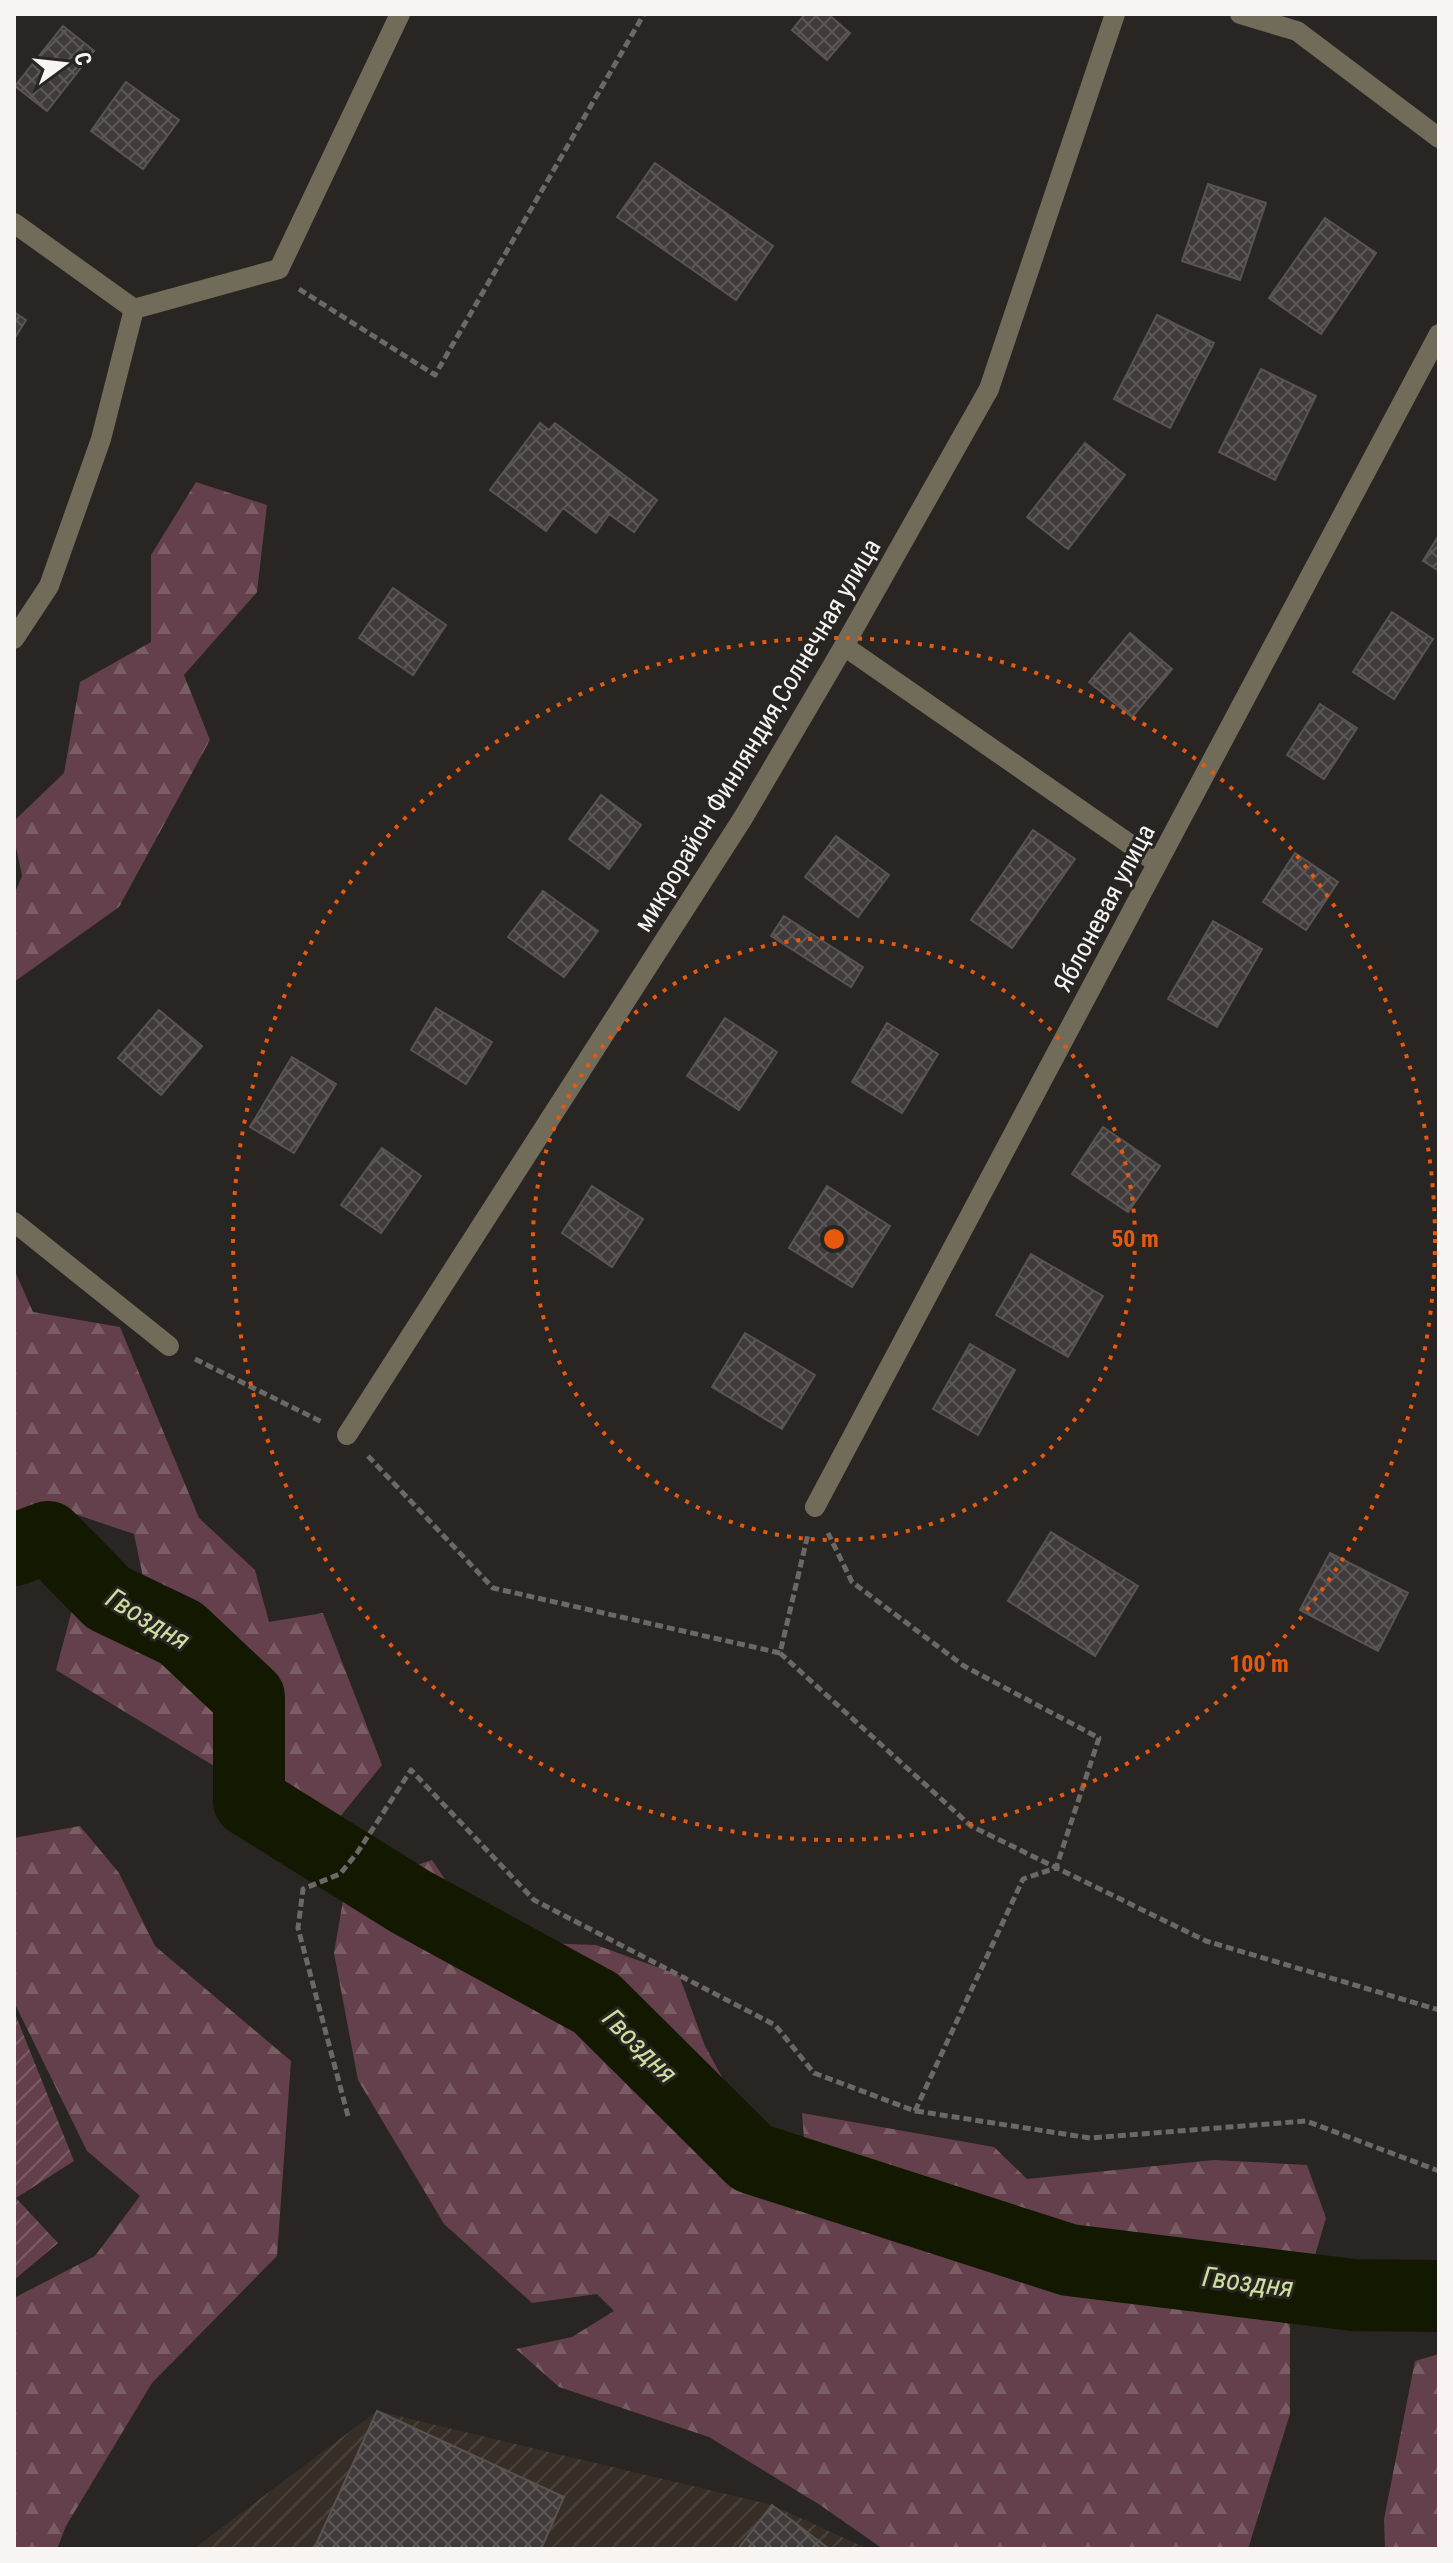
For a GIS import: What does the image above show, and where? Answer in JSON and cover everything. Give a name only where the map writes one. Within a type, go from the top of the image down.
[{"type":"street","points":[[134,309],[279,269],[400,14]]},
{"type":"street","name":"микрорайон Финляндия,Солнечная улица","points":[[347,1435],[743,818],[989,389],[1115,14]]},
{"type":"street","points":[[1240,14],[1297,31],[1439,138]]},
{"type":"street","points":[[14,223],[134,309]]},
{"type":"street","points":[[14,639],[49,586],[101,439],[134,309]]},
{"type":"street","name":"Яблоневая улица","points":[[815,1507],[1439,334]]},
{"type":"street","points":[[844,646],[1157,863]]},
{"type":"street","points":[[14,1222],[169,1346]]},
{"type":"path","points":[[300,289],[435,375],[644,14]]},
{"type":"path","points":[[169,1346],[347,1435],[493,1588],[780,1653],[971,1826],[1206,1941],[1439,2010]]},
{"type":"path","points":[[780,1653],[815,1507]]},
{"type":"path","points":[[815,1507],[852,1582],[964,1666],[1099,1738],[1056,1868]]},
{"type":"path","points":[[348,2116],[298,1928],[303,1889],[340,1874],[411,1770],[534,1900],[775,2025],[814,2073],[915,2111],[1090,2138],[1306,2121],[1439,2171]]},
{"type":"path","points":[[915,2111],[1023,1879],[1056,1868]]},
{"type":"shaded area","points":[[377,2411],[772,2505],[868,2549],[193,2549]]},
{"type":"green space","points":[[196,482],[267,505],[257,592],[184,675],[210,740],[119,907],[14,982],[14,895],[22,876],[14,821],[64,773],[80,682],[151,642],[151,555]]},
{"type":"green space","points":[[14,1269],[33,1312],[120,1327],[199,1518],[255,1570],[269,1622],[323,1613],[382,1765],[326,1834],[56,1670],[77,1591],[144,1582],[134,1534],[57,1508],[14,1533]]},
{"type":"green space","points":[[80,1826],[119,1873],[155,1946],[291,2061],[277,2256],[152,2383],[66,2526],[57,2549],[14,2549],[14,2298],[95,2256],[140,2196],[87,2151],[14,2002],[14,1838]]},
{"type":"green space","points":[[432,1860],[461,1903],[514,1942],[596,1945],[679,1975],[705,2046],[757,2141],[809,2191],[965,2239],[1150,2283],[1290,2324],[1290,2414],[1248,2549],[883,2549],[820,2505],[709,2437],[559,2387],[516,2349],[572,2337],[614,2311],[597,2294],[532,2303],[444,2224],[358,2080],[334,1953],[345,1889]]},
{"type":"green space","points":[[14,2011],[74,2161],[16,2198],[58,2243],[14,2280]]},
{"type":"green space","points":[[802,2113],[994,2147],[1027,2179],[1214,2160],[1307,2165],[1326,2218],[1313,2262],[1028,2225],[876,2186],[805,2151]]},
{"type":"green space","points":[[1439,2354],[1439,2549],[1385,2549],[1384,2519],[1415,2361]]},
{"type":"building","points":[[805,14],[828,14],[850,33],[827,60],[792,30]]},
{"type":"building","points":[[63,26],[94,51],[47,111],[15,86]]},
{"type":"building","points":[[126,82],[179,120],[143,169],[91,131]]},
{"type":"building","points":[[655,163],[773,246],[736,300],[617,217]]},
{"type":"building","points":[[1208,184],[1266,203],[1240,280],[1182,261]]},
{"type":"building","points":[[1325,218],[1376,253],[1321,334],[1269,298]]},
{"type":"building","points":[[14,312],[26,320],[14,339]]},
{"type":"building","points":[[1157,315],[1214,343],[1170,428],[1114,399]]},
{"type":"building","points":[[1261,369],[1316,396],[1275,480],[1219,452]]},
{"type":"building","points":[[540,423],[549,430],[555,423],[657,500],[634,532],[609,514],[596,533],[563,508],[546,531],[490,490]]},
{"type":"building","points":[[1085,443],[1125,475],[1068,549],[1027,517]]},
{"type":"building","points":[[1439,535],[1439,571],[1423,561]]},
{"type":"building","points":[[393,588],[446,625],[413,675],[359,638]]},
{"type":"building","points":[[1392,612],[1433,639],[1394,699],[1353,672]]},
{"type":"building","points":[[1130,633],[1172,669],[1132,717],[1089,682]]},
{"type":"building","points":[[1320,704],[1357,728],[1324,779],[1287,755]]},
{"type":"building","points":[[601,795],[641,825],[609,869],[569,839]]},
{"type":"building","points":[[1033,830],[1075,859],[1012,948],[971,920]]},
{"type":"building","points":[[836,836],[889,875],[858,917],[805,877]]},
{"type":"building","points":[[1295,853],[1338,882],[1306,930],[1263,902]]},
{"type":"building","points":[[543,891],[598,931],[564,977],[508,937]]},
{"type":"building","points":[[784,916],[863,967],[851,987],[771,936]]},
{"type":"building","points":[[1213,921],[1262,949],[1217,1027],[1168,999]]},
{"type":"building","points":[[436,1008],[492,1042],[466,1084],[411,1050]]},
{"type":"building","points":[[159,1010],[202,1046],[161,1095],[118,1058]]},
{"type":"building","points":[[725,1018],[777,1052],[739,1110],[687,1076]]},
{"type":"building","points":[[887,1023],[938,1054],[902,1113],[852,1082]]},
{"type":"building","points":[[292,1057],[336,1084],[294,1153],[250,1127]]},
{"type":"building","points":[[1103,1127],[1160,1166],[1128,1212],[1072,1174]]},
{"type":"building","points":[[382,1148],[421,1176],[381,1233],[341,1205]]},
{"type":"building","points":[[592,1186],[643,1219],[612,1267],[562,1233]]},
{"type":"building","points":[[827,1186],[890,1226],[852,1287],[789,1248]]},
{"type":"building","points":[[1031,1254],[1103,1296],[1068,1357],[996,1315]]},
{"type":"building","points":[[745,1333],[815,1375],[782,1429],[712,1387]]},
{"type":"building","points":[[970,1344],[1015,1370],[978,1435],[933,1409]]},
{"type":"building","points":[[1051,1532],[1138,1586],[1095,1656],[1008,1601]]},
{"type":"building","points":[[1330,1553],[1408,1593],[1378,1651],[1300,1610]]},
{"type":"building","points":[[377,2411],[564,2497],[541,2549],[314,2549]]},
{"type":"building","points":[[772,2505],[829,2549],[738,2549]]},
{"type":"waterway","name":"Гвоздня","points":[[14,1550],[48,1537],[108,1598],[181,1633],[249,1697],[249,1801],[411,1902],[596,2003],[752,2158],[1069,2260],[1353,2295],[1439,2296]]}]
